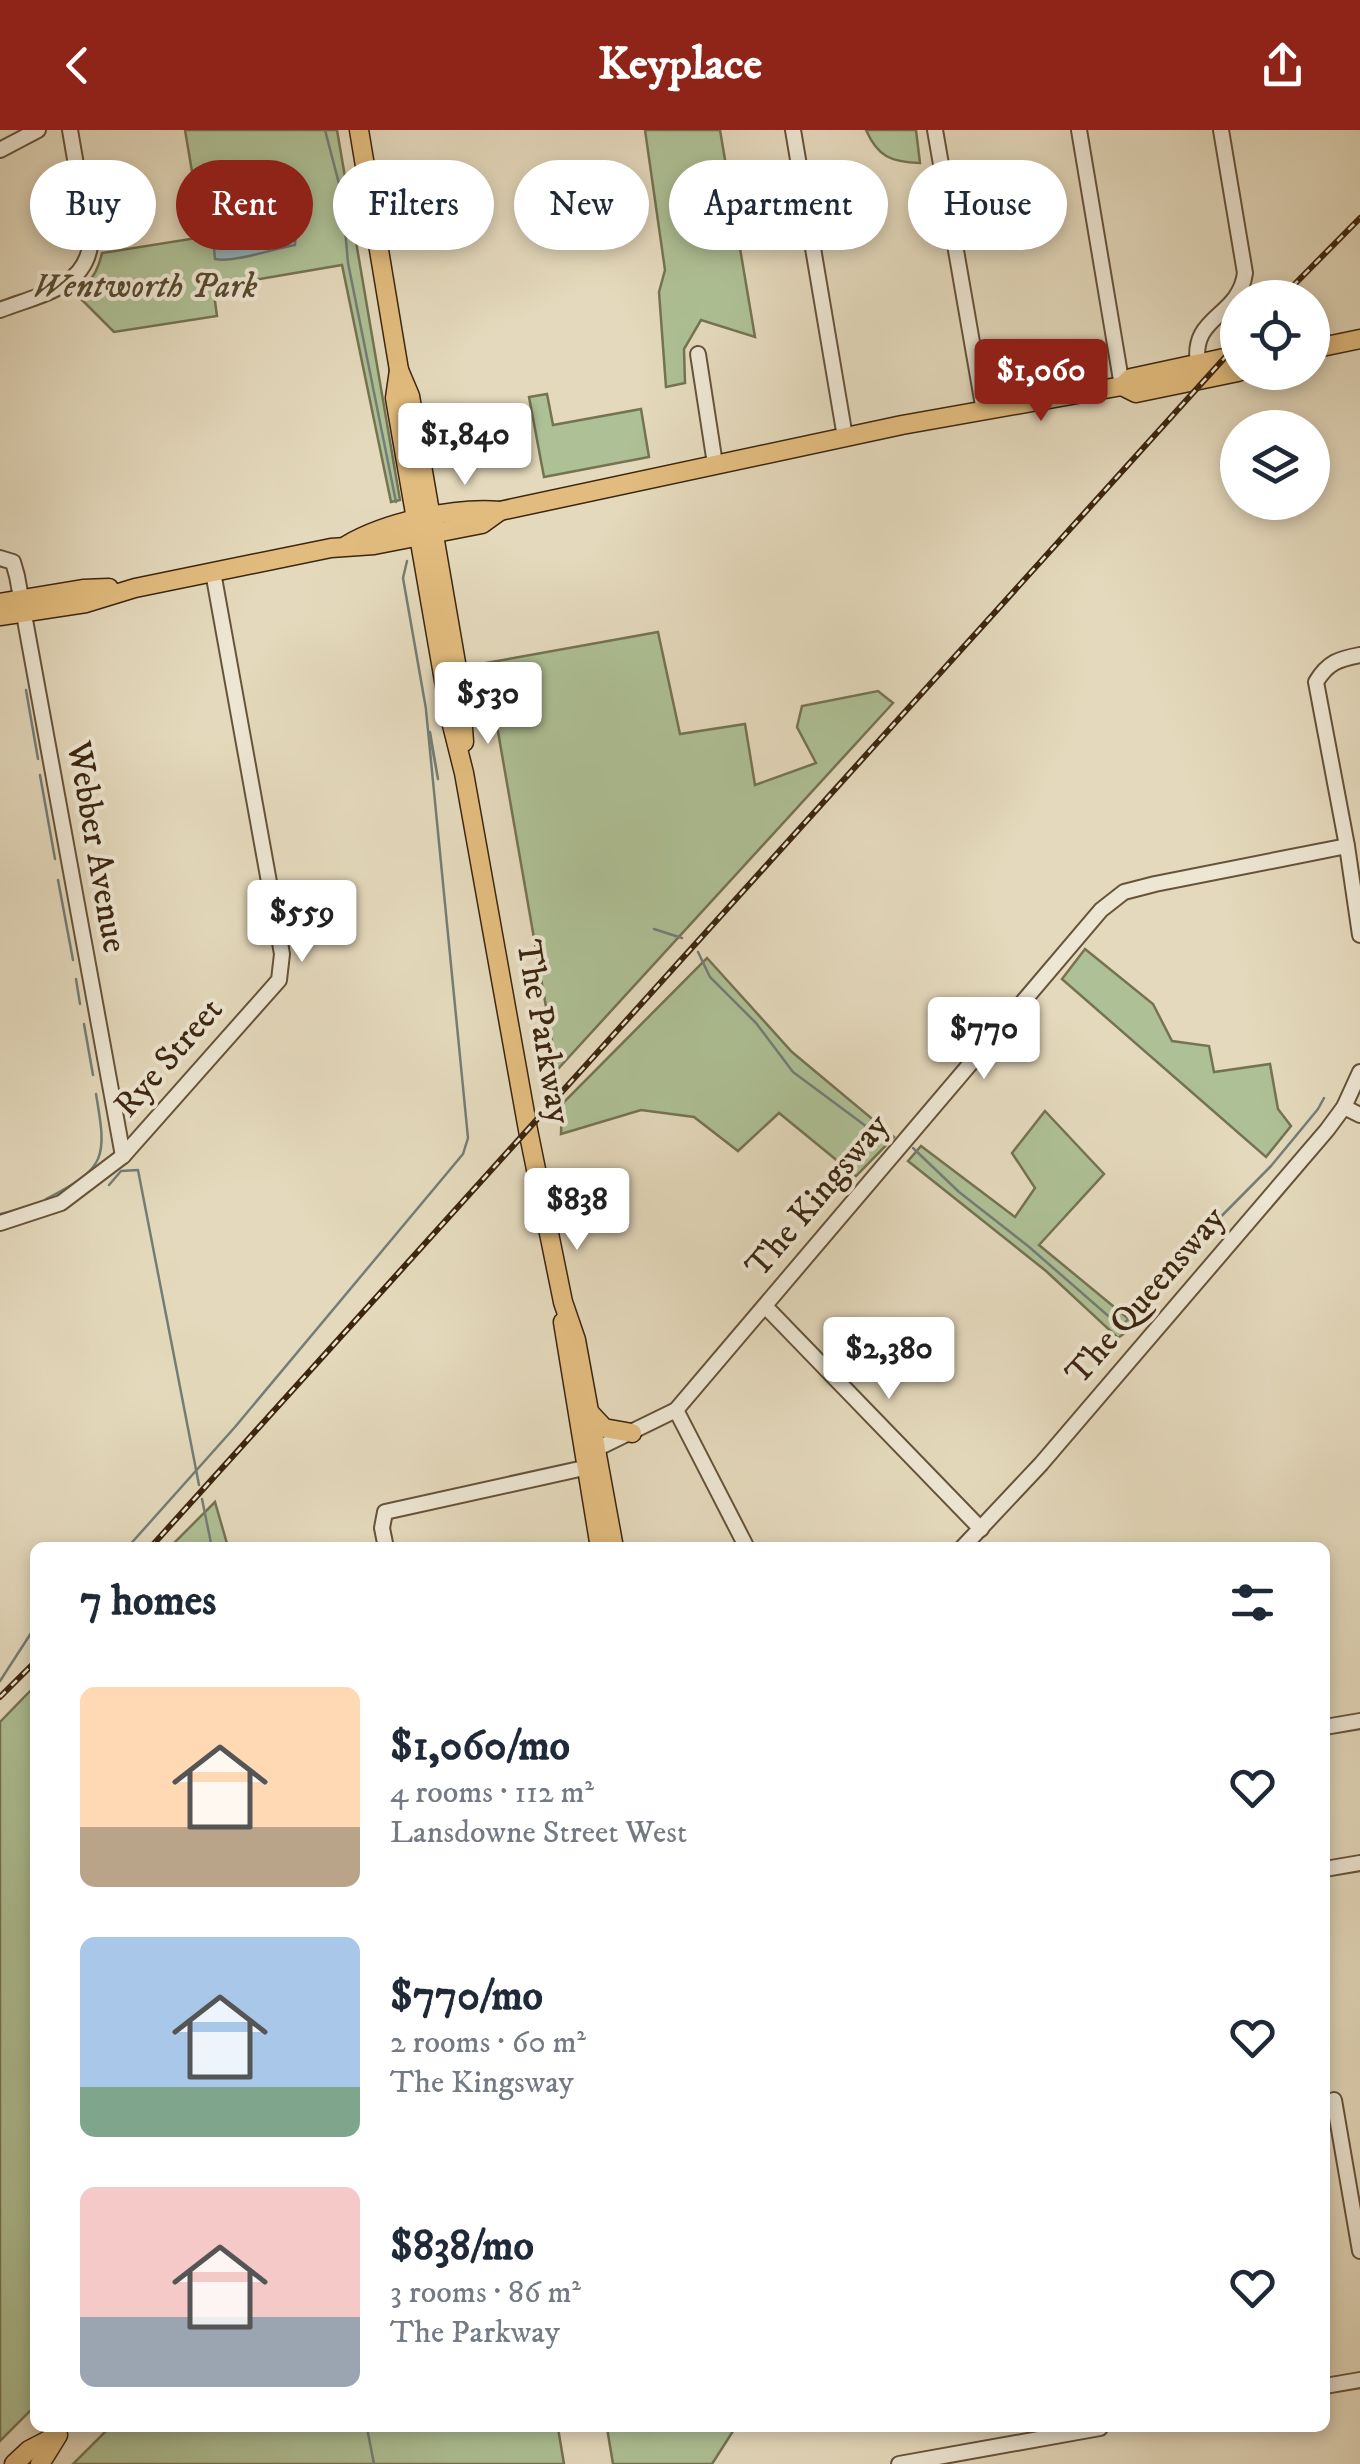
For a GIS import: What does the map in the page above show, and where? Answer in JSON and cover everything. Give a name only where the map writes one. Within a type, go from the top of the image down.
[{"type":"main road","name":"The Parkway","points":[[361,134],[399,370],[394,398],[460,686],[464,773],[528,1130],[589,1412],[599,1542]]},
{"type":"main road","points":[[1330,345],[1360,339]]},
{"type":"main road","points":[[0,603],[86,603],[135,588],[347,545],[374,545],[425,527],[482,524],[500,511],[845,437],[1122,386],[1132,378],[1220,360]]},
{"type":"main road","points":[[1122,386],[1136,393],[1220,376]]},
{"type":"main road","points":[[0,616],[23,606]]},
{"type":"main road","name":"The Parkway","points":[[563,1302],[563,1336],[612,1542]]},
{"type":"main road","points":[[589,1412],[604,1428],[632,1433]]},
{"type":"main road","points":[[14,2464],[29,2450],[61,2432]]},
{"type":"main road","points":[[40,2464],[61,2432]]},
{"type":"street","points":[[0,150],[38,130]]},
{"type":"street","points":[[0,310],[74,281],[88,261],[90,246],[70,130]]},
{"type":"street","points":[[793,130],[845,437]]},
{"type":"street","points":[[934,130],[984,410]]},
{"type":"street","points":[[1079,130],[1122,386]]},
{"type":"street","points":[[1198,364],[1198,336],[1237,298],[1243,289],[1245,272],[1221,130]]},
{"type":"street","points":[[698,354],[715,464]]},
{"type":"street","name":"Webber Avenue","points":[[0,558],[13,562],[23,606],[123,1156]]},
{"type":"street","name":"Rye Street","points":[[0,1222],[61,1203],[123,1156],[278,980],[282,954],[213,572]]},
{"type":"street","points":[[1360,655],[1325,666],[1316,682],[1360,935]]},
{"type":"street","name":"The Kingsway","points":[[385,1542],[385,1512],[591,1459],[676,1410],[1101,910],[1124,892],[1347,846]]},
{"type":"street","name":"The Queensway","points":[[968,1542],[1052,1452],[1344,1107],[1360,1072]]},
{"type":"street","points":[[1344,1107],[1360,1115]]},
{"type":"street","points":[[765,1306],[978,1532],[983,1542]]},
{"type":"street","points":[[676,1410],[744,1542]]},
{"type":"street","points":[[1330,1726],[1360,1721]]},
{"type":"street","points":[[1330,1868],[1360,1863]]},
{"type":"street","points":[[1334,2100],[1360,2251]]},
{"type":"street","points":[[1330,2385],[1360,2380]]},
{"type":"street","points":[[899,2464],[1078,2432]]},
{"type":"green space","name":"Wentworth Park","points":[[185,130],[337,130],[342,160],[333,160],[333,250],[357,250],[400,500],[391,502],[342,265],[213,287],[217,316],[114,332],[76,294],[93,276],[102,253],[156,250],[156,244],[176,241],[176,250],[313,250],[313,160],[190,160]]},
{"type":"green space","points":[[645,130],[720,130],[725,160],[669,160],[669,250],[740,250],[755,337],[701,320],[684,349],[685,383],[666,387],[659,292],[665,270]]},
{"type":"green space","points":[[866,130],[916,130],[920,160],[901,161],[875,146]]},
{"type":"green space","points":[[547,394],[553,425],[641,409],[649,457],[544,477],[529,397]]},
{"type":"green space","points":[[658,632],[680,734],[745,724],[755,785],[816,763],[797,727],[802,706],[878,691],[893,703],[557,1070],[486,663]]},
{"type":"green space","points":[[1085,949],[1153,1004],[1172,1041],[1209,1046],[1214,1072],[1270,1064],[1278,1109],[1291,1126],[1266,1157],[1062,979]]},
{"type":"green space","points":[[707,958],[792,1052],[894,1137],[856,1176],[779,1113],[738,1151],[694,1117],[641,1110],[561,1134],[562,1104]]},
{"type":"green space","points":[[1045,1111],[1104,1174],[1039,1245],[1136,1325],[1118,1338],[1046,1271],[908,1161],[921,1146],[1015,1217],[1035,1188],[1012,1153]]},
{"type":"green space","points":[[215,1502],[227,1542],[175,1542]]},
{"type":"green space","points":[[30,1691],[30,2411],[0,2441],[0,1722]]},
{"type":"green space","points":[[105,2432],[559,2432],[564,2464],[73,2464]]},
{"type":"green space","points":[[608,2432],[732,2432],[712,2464],[613,2464]]},
{"type":"water","points":[[214,250],[273,250],[223,260],[215,259]]},
{"type":"waterway","points":[[325,130],[342,195],[348,263],[396,502]]},
{"type":"waterway","points":[[407,561],[403,578],[426,709]]},
{"type":"waterway","points":[[26,690],[38,759]]},
{"type":"waterway","points":[[132,1542],[235,1427],[463,1154],[468,1138],[426,710]]},
{"type":"waterway","points":[[430,732],[438,779],[430,736]]},
{"type":"waterway","points":[[40,775],[55,859]]},
{"type":"waterway","points":[[58,880],[73,960]]},
{"type":"waterway","points":[[654,929],[682,938]]},
{"type":"waterway","points":[[698,952],[710,977],[756,1023],[793,1072],[886,1141]]},
{"type":"waterway","points":[[76,979],[80,1004]]},
{"type":"waterway","points":[[84,1024],[93,1075]]},
{"type":"waterway","points":[[46,1199],[81,1179],[98,1159],[101,1133],[96,1094]]},
{"type":"waterway","points":[[1190,1248],[1271,1166],[1324,1098]]},
{"type":"waterway","points":[[913,1148],[959,1192],[1121,1327],[1129,1318]]},
{"type":"waterway","points":[[109,1185],[121,1171],[138,1170],[199,1485]]},
{"type":"waterway","points":[[0,1214],[18,1210]]},
{"type":"waterway","points":[[1143,1302],[1175,1267]]},
{"type":"waterway","points":[[202,1499],[211,1542]]},
{"type":"waterway","points":[[0,1681],[30,1635]]},
{"type":"waterway","points":[[368,2432],[374,2464]]},
{"type":"railway","points":[[1299,280],[1360,218]]},
{"type":"railway","points":[[155,1542],[1220,363]]},
{"type":"railway","points":[[0,1697],[30,1667]]}]
